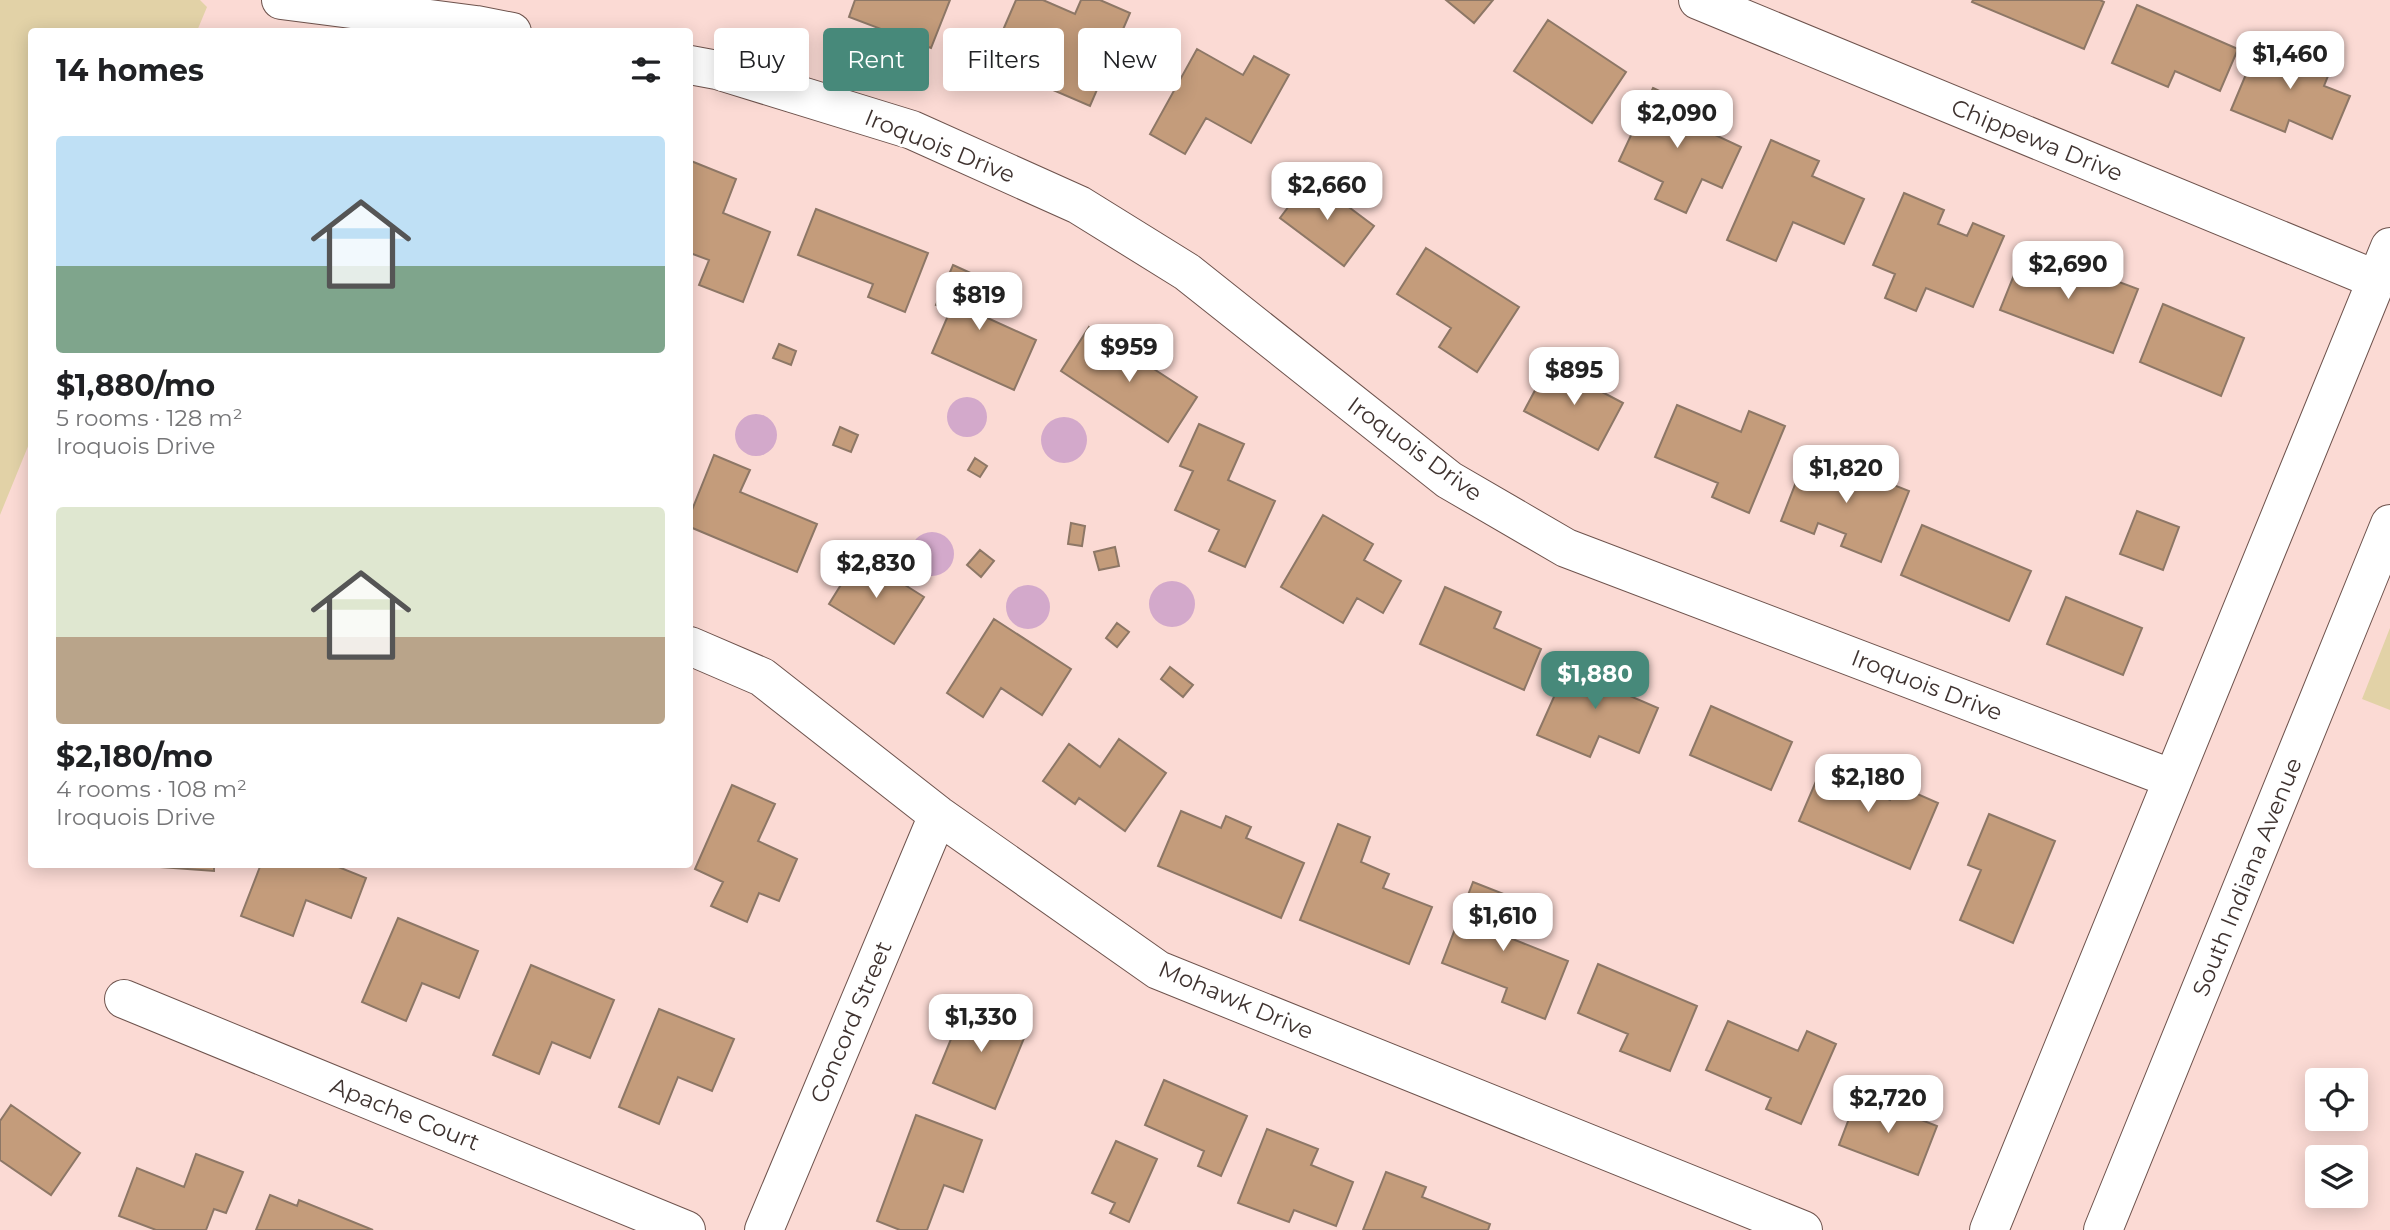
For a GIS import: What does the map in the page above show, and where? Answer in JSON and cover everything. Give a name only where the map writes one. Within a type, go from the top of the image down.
[{"type":"street","points":[[281,0],[485,22]]},
{"type":"street","name":"Chippewa Drive","points":[[1698,0],[2383,264]]},
{"type":"street","name":"Iroquois Drive","points":[[693,66],[717,70],[912,130],[1079,205],[1187,272],[1449,480],[1566,548],[2173,779]]},
{"type":"street","points":[[1989,1230],[2383,264]]},
{"type":"street","name":"South Indiana Avenue","points":[[2103,1230],[2390,524]]},
{"type":"street","name":"Mohawk Drive","points":[[693,647],[762,677],[938,815],[1158,970],[1804,1230]]},
{"type":"street","name":"Concord Street","points":[[764,1230],[938,815]]},
{"type":"street","name":"Apache Court","points":[[124,999],[686,1230]]},
{"type":"shaded area","points":[[0,0],[200,0],[207,7],[198,28],[28,28],[28,446],[0,515]]},
{"type":"shaded area","points":[[967,397],[981,403],[987,417],[981,431],[967,437],[953,431],[947,417],[953,403]]},
{"type":"shaded area","points":[[756,414],[771,420],[777,435],[771,450],[756,456],[741,450],[735,435],[741,420]]},
{"type":"shaded area","points":[[1064,417],[1080,424],[1087,440],[1080,456],[1064,463],[1048,456],[1041,440],[1048,424]]},
{"type":"shaded area","points":[[932,532],[947,539],[954,554],[947,569],[932,576],[917,569],[910,554],[917,539]]},
{"type":"shaded area","points":[[1172,581],[1188,588],[1195,604],[1188,620],[1172,627],[1156,620],[1149,604],[1156,588]]},
{"type":"shaded area","points":[[1028,585],[1037,586],[1044,591],[1049,598],[1049,616],[1044,623],[1037,628],[1028,629],[1019,628],[1012,623],[1007,616],[1006,607],[1007,598],[1012,591],[1019,586]]},
{"type":"shaded area","points":[[2390,628],[2390,710],[2362,699]]},
{"type":"building","points":[[855,0],[950,0],[931,48],[929,28],[878,28],[849,17]]},
{"type":"building","points":[[1016,0],[1043,0],[1075,14],[1081,0],[1100,0],[1130,13],[1124,28],[1078,28],[1078,91],[1096,91],[1090,106],[1055,91],[1064,91],[1064,28],[1004,28]]},
{"type":"building","points":[[1446,0],[1493,0],[1474,23]]},
{"type":"building","points":[[1972,2],[2104,2],[2084,49]]},
{"type":"building","points":[[2137,5],[2238,49],[2220,91],[2175,71],[2168,87],[2112,63]]},
{"type":"building","points":[[1548,20],[1626,72],[1592,123],[1514,71]]},
{"type":"building","points":[[2262,36],[2332,66],[2324,86],[2350,96],[2332,139],[2289,120],[2285,132],[2231,110]]},
{"type":"building","points":[[1197,49],[1243,75],[1254,56],[1289,75],[1251,143],[1206,118],[1185,154],[1150,134],[1174,91],[1181,91],[1181,78]]},
{"type":"building","points":[[1653,88],[1704,112],[1698,127],[1741,147],[1722,188],[1702,179],[1686,213],[1655,199],[1663,182],[1619,161]]},
{"type":"building","points":[[1771,140],[1819,161],[1812,176],[1864,199],[1844,244],[1793,222],[1776,261],[1727,240]]},
{"type":"building","points":[[693,162],[736,179],[723,213],[770,232],[743,302],[699,285],[709,260],[693,254]]},
{"type":"building","points":[[1310,178],[1374,226],[1344,266],[1280,218]]},
{"type":"building","points":[[1904,193],[1944,210],[1938,224],[1967,236],[1973,223],[2004,236],[1973,307],[1926,288],[1916,311],[1885,298],[1895,274],[1873,265]]},
{"type":"building","points":[[816,209],[928,253],[905,312],[868,297],[873,284],[798,255]]},
{"type":"building","points":[[2026,245],[2068,261],[2063,275],[2091,285],[2095,273],[2138,289],[2113,353],[2000,310]]},
{"type":"building","points":[[1426,248],[1519,307],[1477,372],[1439,347],[1451,328],[1397,294]]},
{"type":"building","points":[[953,265],[997,285],[983,316],[1036,340],[1014,390],[932,353],[950,311],[936,305]]},
{"type":"building","points":[[2163,304],[2244,338],[2221,396],[2140,362]]},
{"type":"building","points":[[1089,327],[1197,397],[1168,442],[1061,371]]},
{"type":"building","points":[[779,344],[796,351],[791,365],[773,358]]},
{"type":"building","points":[[1549,364],[1623,403],[1598,450],[1524,411]]},
{"type":"building","points":[[1677,405],[1741,432],[1749,411],[1785,426],[1749,513],[1712,497],[1718,483],[1655,457]]},
{"type":"building","points":[[1199,424],[1244,444],[1228,480],[1275,501],[1245,567],[1209,551],[1219,530],[1175,510],[1193,471],[1180,466]]},
{"type":"building","points":[[840,427],[858,435],[851,452],[833,445]]},
{"type":"building","points":[[1808,451],[1909,491],[1881,562],[1841,546],[1846,534],[1818,523],[1814,534],[1781,521]]},
{"type":"building","points":[[714,455],[750,470],[740,492],[817,524],[797,572],[693,528],[693,508]]},
{"type":"building","points":[[975,458],[987,466],[980,477],[968,470]]},
{"type":"building","points":[[2137,511],[2179,527],[2163,570],[2120,554]]},
{"type":"building","points":[[1323,515],[1373,544],[1364,560],[1401,581],[1383,613],[1357,598],[1343,623],[1281,587]]},
{"type":"building","points":[[1071,523],[1085,526],[1082,546],[1068,544]]},
{"type":"building","points":[[1922,525],[2031,571],[2009,621],[1901,575]]},
{"type":"building","points":[[1115,547],[1119,566],[1099,570],[1094,552]]},
{"type":"building","points":[[980,550],[994,561],[981,577],[967,565]]},
{"type":"building","points":[[859,556],[924,597],[894,644],[829,604]]},
{"type":"building","points":[[1445,587],[1501,612],[1494,628],[1541,649],[1524,690],[1420,644]]},
{"type":"building","points":[[2066,597],[2142,628],[2123,675],[2047,644]]},
{"type":"building","points":[[994,619],[1071,669],[1042,715],[1001,688],[983,717],[947,693]]},
{"type":"building","points":[[1117,623],[1129,632],[1117,647],[1106,638]]},
{"type":"building","points":[[1573,654],[1622,675],[1616,690],[1658,708],[1639,753],[1599,736],[1590,757],[1537,735]]},
{"type":"building","points":[[1170,667],[1193,685],[1183,697],[1161,679]]},
{"type":"building","points":[[1711,706],[1792,742],[1771,790],[1690,755]]},
{"type":"building","points":[[1119,739],[1166,773],[1125,831],[1079,798],[1075,804],[1043,781],[1069,744],[1100,767]]},
{"type":"building","points":[[1826,758],[1866,775],[1861,787],[1890,800],[1897,785],[1938,803],[1910,869],[1799,821]]},
{"type":"building","points":[[732,785],[775,804],[758,841],[797,859],[779,901],[759,893],[747,922],[711,906],[723,882],[695,869]]},
{"type":"building","points":[[1181,811],[1221,828],[1226,816],[1251,827],[1246,838],[1304,863],[1281,918],[1158,866]]},
{"type":"building","points":[[1989,814],[2055,841],[2013,943],[1960,920],[1981,870],[1968,865]]},
{"type":"building","points":[[1338,824],[1370,837],[1361,862],[1389,874],[1383,888],[1432,907],[1409,964],[1300,920]]},
{"type":"building","points":[[174,868],[214,868],[214,871]]},
{"type":"building","points":[[259,868],[341,868],[366,878],[351,918],[306,900],[293,936],[241,916]]},
{"type":"building","points":[[1473,882],[1519,900],[1505,936],[1568,961],[1545,1019],[1502,1002],[1507,988],[1442,963]]},
{"type":"building","points":[[398,918],[478,951],[459,998],[422,983],[406,1021],[362,1002]]},
{"type":"building","points":[[1598,964],[1697,1006],[1670,1071],[1620,1051],[1628,1034],[1578,1013]]},
{"type":"building","points":[[531,965],[614,1000],[590,1058],[552,1042],[539,1074],[493,1055]]},
{"type":"building","points":[[967,1000],[1029,1026],[995,1109],[933,1083]]},
{"type":"building","points":[[659,1009],[734,1039],[712,1091],[678,1077],[659,1124],[619,1107]]},
{"type":"building","points":[[1728,1021],[1798,1051],[1807,1031],[1836,1044],[1801,1124],[1766,1109],[1771,1098],[1706,1070]]},
{"type":"building","points":[[1164,1080],[1247,1116],[1221,1176],[1198,1166],[1204,1151],[1145,1125]]},
{"type":"building","points":[[1858,1095],[1937,1126],[1918,1175],[1839,1145]]},
{"type":"building","points":[[11,1105],[80,1153],[51,1195],[0,1160],[0,1121]]},
{"type":"building","points":[[916,1115],[982,1140],[963,1192],[944,1185],[927,1230],[900,1230],[877,1221]]},
{"type":"building","points":[[1267,1129],[1318,1149],[1311,1165],[1353,1182],[1336,1226],[1294,1210],[1289,1222],[1238,1203]]},
{"type":"building","points":[[1116,1141],[1157,1159],[1129,1222],[1110,1213],[1115,1203],[1092,1193]]},
{"type":"building","points":[[196,1154],[243,1172],[226,1213],[214,1209],[206,1230],[156,1230],[119,1216],[137,1168],[184,1187]]},
{"type":"building","points":[[1386,1172],[1426,1187],[1422,1197],[1490,1224],[1488,1230],[1363,1230]]},
{"type":"building","points":[[270,1195],[297,1206],[299,1200],[373,1230],[256,1230]]}]
